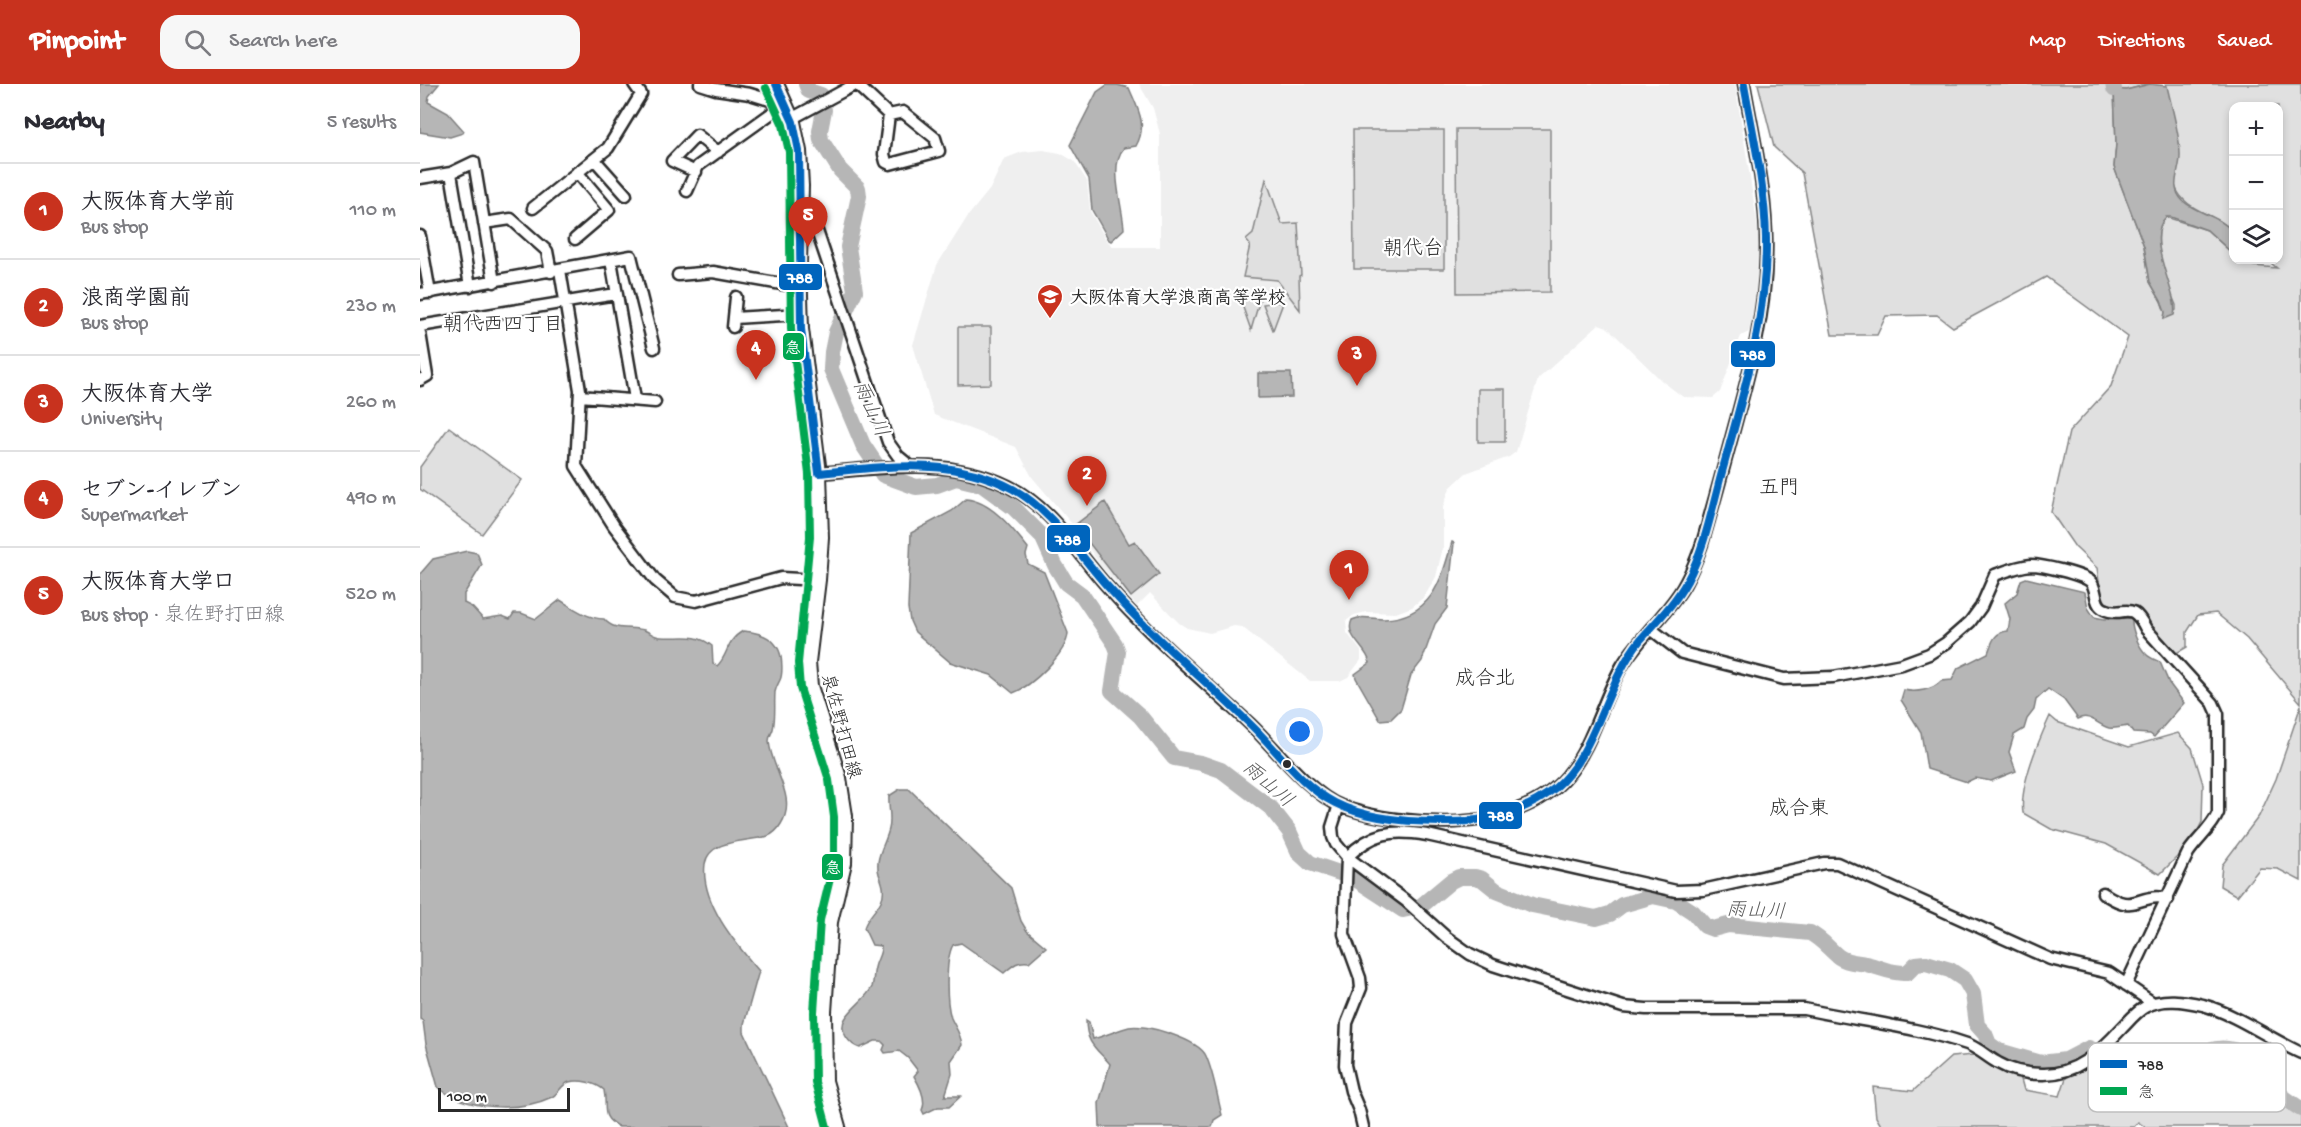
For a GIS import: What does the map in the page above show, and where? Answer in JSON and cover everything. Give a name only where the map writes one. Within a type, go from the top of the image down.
[{"type":"main road","name":"泉佐野打田線","points":[[776,84],[791,119],[799,151],[800,314],[805,372],[819,473],[821,537],[808,654],[810,686],[839,778],[845,827],[844,863],[830,922],[824,1012],[825,1081],[838,1127]]},
{"type":"street","points":[[533,208],[608,148],[641,94],[634,84]]},
{"type":"street","points":[[700,84],[750,94],[784,105]]},
{"type":"street","points":[[791,119],[813,109],[834,92],[856,84],[889,115]]},
{"type":"street","points":[[819,473],[909,465],[955,468],[974,472],[1011,487],[1046,511],[1103,582],[1154,635],[1300,775],[1326,798],[1339,805],[1405,819],[1432,822],[1494,817],[1539,799],[1554,789],[1568,774],[1587,741],[1623,665],[1680,592],[1695,564],[1702,544],[1761,324],[1767,256],[1764,198],[1744,84]]},
{"type":"street","points":[[687,191],[698,166],[784,105]]},
{"type":"street","points":[[903,112],[934,138],[939,151],[890,164],[886,162],[884,154],[889,115],[903,112]]},
{"type":"street","points":[[696,172],[672,161],[697,135],[718,152]]},
{"type":"street","points":[[594,159],[626,195]]},
{"type":"street","points":[[420,178],[451,173],[474,162],[494,282]]},
{"type":"street","points":[[575,239],[609,210],[577,172]]},
{"type":"street","points":[[451,173],[470,286]]},
{"type":"street","points":[[800,211],[815,225],[888,442],[898,456],[909,465]]},
{"type":"street","points":[[484,223],[511,219],[521,222],[547,250],[565,302],[580,396],[574,462],[614,526],[664,589],[675,597],[696,601],[781,578],[818,580]]},
{"type":"street","points":[[420,236],[425,293],[631,256],[654,348]]},
{"type":"street","points":[[611,260],[635,399]]},
{"type":"street","points":[[678,275],[712,272],[800,287]]},
{"type":"street","points":[[420,326],[616,294]]},
{"type":"street","points":[[736,297],[733,323],[800,314]]},
{"type":"street","points":[[420,333],[427,376],[420,380]]},
{"type":"street","points":[[580,396],[655,402]]},
{"type":"street","points":[[1651,629],[1682,653],[1784,679],[1833,676],[1902,664],[1929,654],[1970,622],[1981,607],[1995,574],[2031,565],[2048,567],[2085,579],[2094,587],[2095,597],[2102,608],[2129,610],[2139,616],[2146,629],[2213,703],[2218,714],[2218,813],[2215,821],[2198,838],[2188,853],[2126,985]]},
{"type":"street","points":[[1339,805],[1332,827],[1333,837],[1347,857],[1406,901],[1446,937],[1470,954],[1493,965],[1623,1007],[1824,1012],[1969,1044],[1998,1063],[2026,1072],[2040,1074],[2062,1072],[2088,1060]]},
{"type":"street","points":[[1363,1127],[1345,1065],[1347,1023],[1361,988],[1360,978],[1344,934],[1347,857],[1361,843],[1378,835],[1408,832],[1676,891],[1703,890],[1824,863],[1837,863],[2050,959],[2109,973],[2153,1003]]},
{"type":"street","points":[[2103,893],[2121,903],[2153,896],[2168,899]]},
{"type":"street","points":[[2108,1043],[2134,1015],[2153,1003],[2169,1001],[2185,1002],[2217,1010],[2238,1018],[2283,1043]]},
{"type":"street","points":[[2286,1045],[2301,1053]]},
{"type":"shaded area","points":[[420,84],[439,84],[429,96],[428,102],[448,113],[464,131],[463,133],[450,137],[420,132]]},
{"type":"shaded area","points":[[1139,84],[1735,84],[1760,241],[1757,307],[1749,332],[1741,336],[1720,392],[1713,398],[1683,397],[1662,381],[1607,327],[1599,324],[1538,379],[1516,452],[1509,457],[1466,473],[1450,488],[1443,507],[1443,547],[1436,577],[1424,597],[1412,607],[1396,613],[1366,612],[1354,615],[1346,621],[1347,633],[1361,651],[1361,660],[1348,677],[1340,681],[1310,681],[1242,627],[1234,626],[1210,633],[1187,628],[1179,623],[1150,593],[1137,606],[1101,566],[1072,524],[1032,477],[1016,447],[934,415],[913,345],[937,265],[968,216],[990,189],[1004,159],[1022,152],[1043,150],[1060,153],[1074,161],[1087,181],[1090,211],[1108,243],[1114,247],[1160,247],[1160,134],[1153,108]]},
{"type":"shaded area","points":[[1758,84],[2150,84],[2126,90],[2114,89],[2116,144],[2114,167],[2144,246],[2150,282],[2161,301],[2165,312],[2164,318],[2176,310],[2164,273],[2159,247],[2161,225],[2166,217],[2207,230],[2229,250],[2229,264],[2277,268],[2272,264],[2283,264],[2283,102],[2229,102],[2229,228],[2186,202],[2175,186],[2166,84],[2301,84],[2301,703],[2247,639],[2216,613],[2198,615],[2187,632],[2187,647],[2173,655],[2147,628],[2137,606],[2115,606],[2102,601],[2097,568],[2075,547],[2051,512],[2069,432],[2111,386],[2128,337],[2046,277],[1953,327],[1937,315],[1886,316],[1877,335],[1832,335],[1802,173],[1774,147]]},
{"type":"shaded area","points":[[2150,84],[2167,86],[2180,146],[2176,190],[2189,206],[2222,222],[2229,228],[2229,250],[2207,230],[2166,217],[2160,227],[2158,239],[2172,294],[2174,315],[2164,319],[2165,312],[2161,301],[2150,282],[2144,246],[2114,167],[2116,144],[2114,89],[2126,90]]},
{"type":"shaded area","points":[[1107,85],[1129,88],[1141,124],[1140,138],[1136,146],[1124,148],[1119,155],[1117,175],[1124,229],[1111,241],[1092,210],[1089,179],[1070,145],[1097,92]]},
{"type":"shaded area","points":[[1456,129],[1550,129],[1550,292],[1457,293]]},
{"type":"shaded area","points":[[1353,130],[1444,130],[1444,269],[1354,269]]},
{"type":"shaded area","points":[[1266,179],[1282,224],[1298,223],[1301,275],[1299,276],[1300,310],[1277,280],[1243,277],[1250,245],[1246,240],[1253,234]]},
{"type":"shaded area","points":[[1240,299],[1260,299],[1251,330]]},
{"type":"shaded area","points":[[1283,303],[1273,330],[1263,304]]},
{"type":"shaded area","points":[[958,327],[991,327],[991,384],[958,385]]},
{"type":"shaded area","points":[[1258,373],[1291,373],[1292,397],[1258,398]]},
{"type":"shaded area","points":[[1478,389],[1505,389],[1505,442],[1478,442]]},
{"type":"shaded area","points":[[449,427],[522,480],[482,534],[420,489],[420,467]]},
{"type":"shaded area","points":[[966,499],[993,510],[1028,548],[1026,555],[1028,564],[1044,572],[1068,633],[1062,650],[1047,668],[1013,693],[991,675],[950,662],[915,632],[910,621],[908,608],[911,533],[952,511]]},
{"type":"shaded area","points":[[1105,502],[1129,544],[1135,541],[1159,574],[1131,597],[1075,525]]},
{"type":"shaded area","points":[[1452,542],[1454,543],[1447,608],[1435,624],[1422,661],[1411,675],[1401,709],[1391,719],[1380,720],[1356,678],[1355,674],[1370,663],[1365,652],[1353,637],[1350,626],[1352,620],[1400,617],[1424,604],[1438,583]]},
{"type":"shaded area","points":[[467,551],[477,553],[482,565],[464,594],[464,603],[472,607],[483,619],[502,616],[510,619],[514,613],[521,613],[536,619],[560,600],[592,617],[604,619],[612,626],[644,630],[659,637],[700,639],[712,646],[713,664],[717,666],[733,639],[743,631],[765,636],[778,648],[782,674],[775,692],[774,724],[769,741],[785,794],[787,804],[785,814],[780,826],[770,835],[731,842],[714,850],[708,856],[705,864],[705,878],[708,893],[722,922],[759,971],[744,1024],[744,1032],[789,1127],[619,1127],[607,1115],[604,1090],[597,1085],[583,1081],[569,1082],[552,1097],[539,1102],[509,1107],[478,1105],[463,1101],[438,1087],[426,1044],[423,1021],[420,1019],[420,574],[433,559]]},
{"type":"shaded area","points":[[2026,578],[2085,592],[2088,608],[2094,617],[2132,618],[2134,632],[2144,652],[2160,662],[2169,683],[2184,703],[2154,737],[2150,734],[2133,733],[2128,726],[2109,728],[2090,718],[2078,719],[2064,700],[2048,689],[2036,700],[2034,710],[2027,719],[2024,729],[2014,735],[2009,752],[2016,771],[1991,781],[1975,778],[1967,782],[1927,769],[1921,732],[1901,700],[1904,690],[1924,690],[1934,687],[1941,681],[1952,680],[1958,668],[1988,653],[1992,641],[2000,633],[2008,631],[2010,619],[2005,603],[2017,593],[2021,580]]},
{"type":"shaded area","points":[[2301,705],[2301,881],[2278,869],[2260,868],[2237,896],[2220,886],[2222,865],[2259,816],[2276,779]]},
{"type":"shaded area","points":[[2050,716],[2057,722],[2129,747],[2178,733],[2192,748],[2203,784],[2202,822],[2192,842],[2160,874],[2106,844],[2051,829],[2023,813],[2027,777]]},
{"type":"shaded area","points":[[900,789],[909,789],[1011,888],[1021,921],[1027,931],[1046,947],[1029,962],[1018,963],[1004,973],[961,943],[953,945],[950,952],[947,981],[948,1002],[951,1018],[962,1045],[951,1061],[952,1074],[945,1096],[961,1096],[949,1107],[938,1107],[924,1114],[922,1093],[914,1076],[918,1071],[908,1058],[899,1051],[885,1053],[883,1050],[885,1045],[881,1041],[875,1041],[860,1048],[849,1041],[843,1028],[845,1019],[872,987],[881,952],[881,946],[872,945],[864,928],[879,905],[883,894],[878,862],[890,825],[889,796]]},
{"type":"shaded area","points":[[1086,1020],[1089,1022],[1093,1039],[1137,1026],[1159,1030],[1193,1044],[1206,1056],[1222,1115],[1214,1120],[1212,1127],[1100,1127],[1099,1103],[1110,1064],[1090,1040]]},
{"type":"shaded area","points":[[1974,1055],[2019,1072],[2024,1090],[2060,1096],[2068,1072],[2088,1068],[2088,1112],[2286,1112],[2286,1102],[2301,1113],[2301,1127],[2145,1127],[2138,1122],[2134,1127],[1882,1127],[1876,1117],[1873,1087],[1913,1091],[1951,1057]]},
{"type":"waterway","name":"雨山川","points":[[806,84],[809,91],[821,95],[824,110],[820,131],[821,140],[840,170],[858,188],[859,196],[848,247],[855,291],[836,332],[831,369],[863,445],[883,475],[916,487],[937,485],[956,478],[981,484],[1014,508],[1042,536],[1066,583],[1082,595],[1115,644],[1118,652],[1112,691],[1140,716],[1174,758],[1201,763],[1221,770],[1271,808],[1289,831],[1299,853],[1310,863],[1354,878],[1403,910],[1421,906],[1459,877],[1482,879],[1497,891],[1532,905],[1596,918],[1610,914],[1622,905],[1653,896],[1676,901],[1693,912],[1705,926],[1713,929],[1728,925],[1810,933],[1839,957],[1849,961],[1900,973],[1907,973],[1916,964],[1926,963],[1950,970],[1965,980],[1973,994],[1977,1025],[1985,1034],[1989,1044],[1999,1051],[2041,1063],[2066,1060],[2088,1049]]},
{"type":"waterway","points":[[2113,84],[2114,89]]},
{"type":"waterway","name":"雨山川","points":[[2286,1098],[2301,1109]]},
{"type":"transit line","name":"788","points":[[776,84],[793,122],[799,151],[801,329],[819,473]]},
{"type":"transit line","name":"788","points":[[819,473],[868,468],[918,466],[942,468],[990,479],[1028,498],[1053,521],[1098,575],[1161,641],[1251,725],[1301,778],[1335,803],[1373,816],[1427,822],[1486,819],[1516,810],[1543,797],[1570,773],[1591,736],[1628,657],[1682,589],[1703,542],[1752,356],[1765,268],[1766,238],[1763,199],[1744,84]]},
{"type":"transit line","name":"急","points":[[766,88],[783,125],[789,152],[791,329],[809,474],[810,537],[798,663],[800,688],[829,780],[834,817],[834,862],[820,920],[814,1012],[815,1082],[827,1127]]},
{"type":"place","name":"大阪体育大学口","points":[[808,247]]},
{"type":"place","name":"大阪体育大学浪商高等学校","points":[[1050,320]]},
{"type":"place","name":"セブン-イレブン","points":[[756,380]]},
{"type":"place","name":"大阪体育大学","points":[[1357,386]]},
{"type":"place","name":"浪商学園前","points":[[1087,506]]},
{"type":"place","name":"大阪体育大学前","points":[[1349,600]]},
{"type":"district","name":"朝代台","points":[[1413,247]]},
{"type":"district","name":"朝代西四丁目","points":[[503,323]]},
{"type":"district","name":"五門","points":[[1779,486]]},
{"type":"district","name":"成合北","points":[[1485,677]]},
{"type":"district","name":"成合東","points":[[1799,807]]}]
